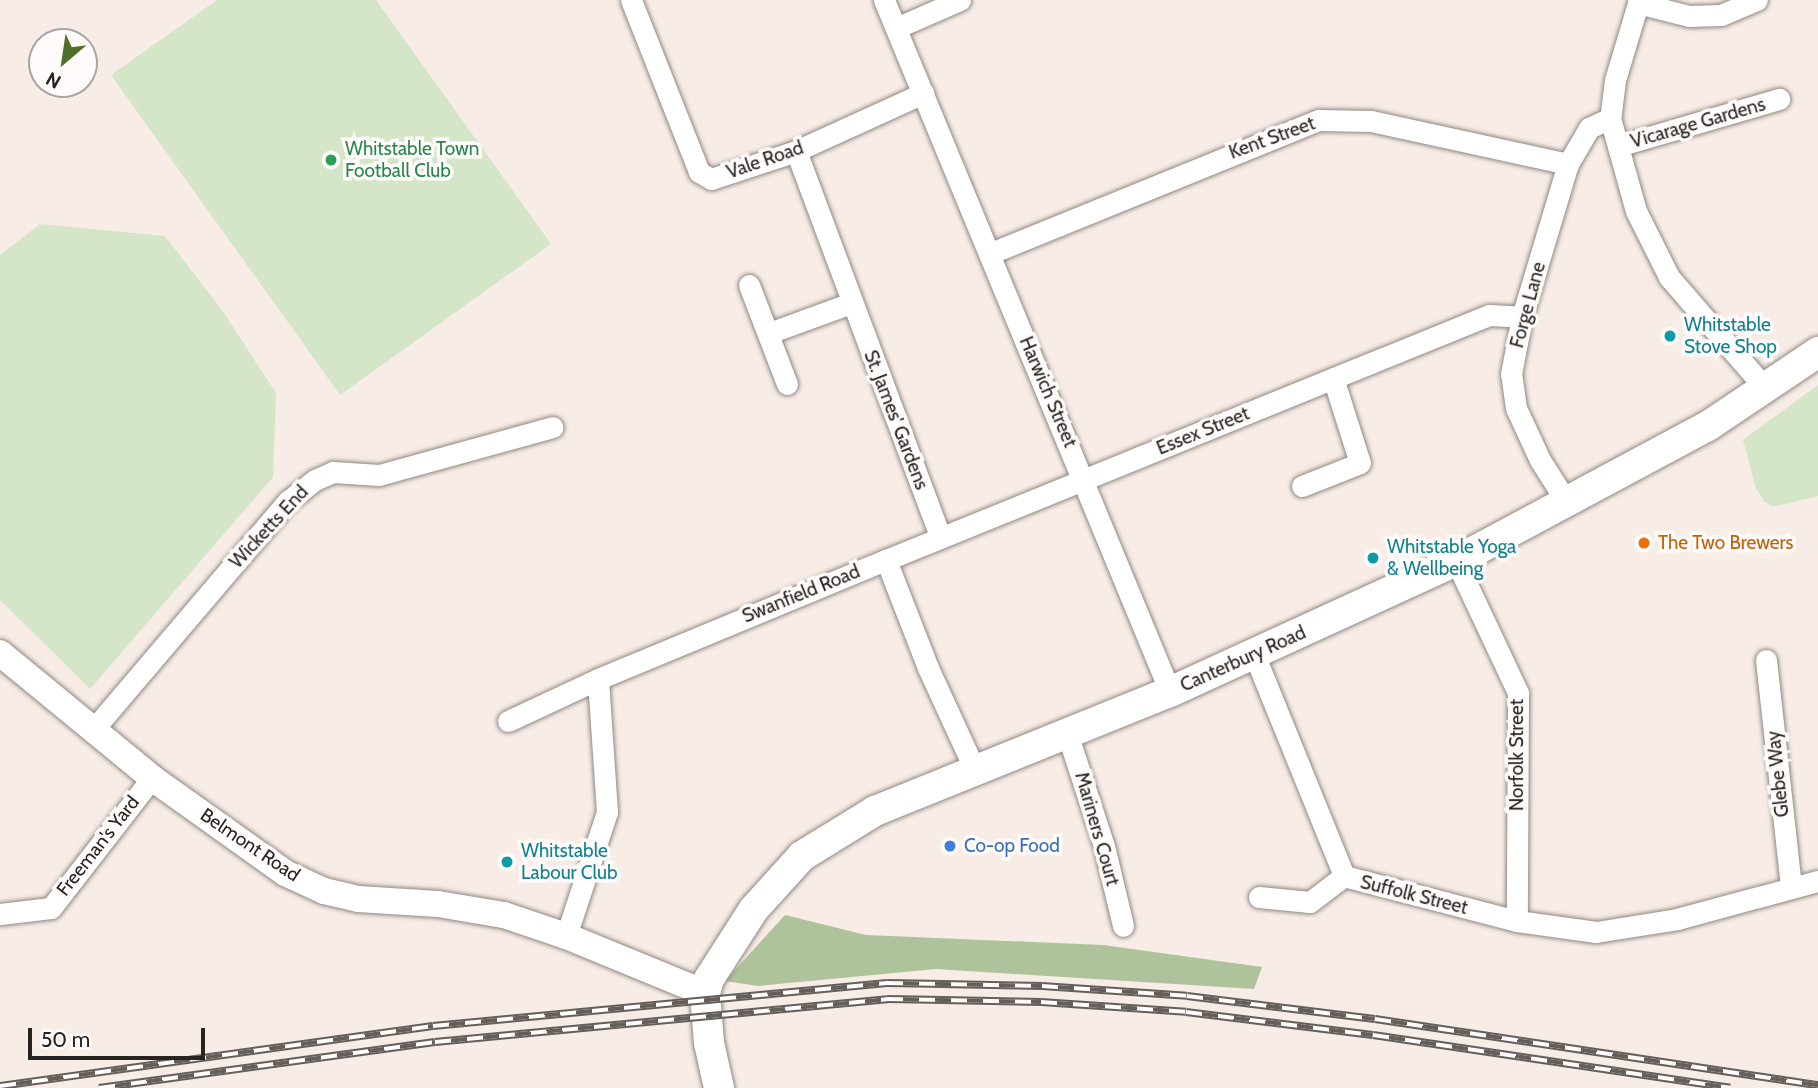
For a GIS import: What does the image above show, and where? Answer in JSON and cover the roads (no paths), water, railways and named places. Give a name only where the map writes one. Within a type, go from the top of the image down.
[{"type":"main road","name":"Canterbury Road","points":[[705,993],[709,979],[754,909],[802,856],[875,811],[1170,692],[1456,561],[1709,426],[1818,352]]},
{"type":"main road","points":[[705,993],[709,1043],[719,1088]]},
{"type":"street","name":"Vale Road","points":[[631,0],[699,172],[711,179],[796,151],[923,93]]},
{"type":"street","name":"Harwich Street","points":[[884,0],[991,253],[1170,692]]},
{"type":"street","points":[[896,29],[960,0]]},
{"type":"street","points":[[1757,0],[1721,15],[1689,16],[1639,1],[1615,80],[1610,118],[1636,211],[1669,277],[1765,388]]},
{"type":"street","name":"Vicarage Gardens","points":[[1618,146],[1779,99]]},
{"type":"street","name":"Forge Lane","points":[[1566,501],[1540,460],[1516,408],[1511,374],[1522,317],[1568,164],[1589,128],[1610,118]]},
{"type":"street","name":"Kent Street","points":[[991,253],[1319,120],[1371,121],[1568,164]]},
{"type":"street","name":"St. James' Gardens","points":[[796,151],[940,537]]},
{"type":"street","points":[[749,285],[787,384]]},
{"type":"street","points":[[769,333],[851,303]]},
{"type":"street","name":"Essex Street","points":[[886,560],[1489,315],[1522,317]]},
{"type":"street","points":[[1302,485],[1360,463],[1333,377]]},
{"type":"street","name":"Wicketts End","points":[[92,731],[288,501],[315,480],[333,472],[379,475],[553,427]]},
{"type":"street","points":[[886,560],[928,667],[975,770]]},
{"type":"street","name":"Swanfield Road","points":[[508,721],[598,679],[886,560]]},
{"type":"street","name":"Norfolk Street","points":[[1456,561],[1518,693],[1517,921]]},
{"type":"street","name":"Suffolk Street","points":[[1254,654],[1344,877],[1517,921],[1597,932],[1677,919],[1791,888]]},
{"type":"street","name":"Belmont Road","points":[[2,660],[152,778],[285,873],[324,891],[358,899],[438,904],[504,915],[566,936],[705,993]]},
{"type":"street","name":"Glebe Way","points":[[1766,660],[1791,888]]},
{"type":"street","points":[[566,936],[607,812],[598,679]]},
{"type":"street","name":"Mariners Court","points":[[1068,733],[1104,846],[1123,926]]},
{"type":"street","name":"Freeman's Yard","points":[[0,914],[51,908],[152,778]]},
{"type":"street","points":[[1259,897],[1310,902],[1344,877]]},
{"type":"street","points":[[1791,888],[1818,881]]},
{"type":"railway","points":[[0,1086],[433,1026],[887,983],[1042,986],[1187,996],[1375,1019],[1818,1085]]},
{"type":"railway","points":[[99,1088],[435,1042],[887,999],[1041,1002],[1186,1012],[1373,1035],[1730,1088]]},
{"type":"place","name":"Whitstable Town Football Club","points":[[331,160]]},
{"type":"place","name":"Whitstable Stove Shop","points":[[1670,336]]},
{"type":"place","name":"The Two Brewers","points":[[1644,543]]},
{"type":"place","name":"Whitstable Yoga & Wellbeing","points":[[1373,558]]},
{"type":"place","name":"Co-op Food","points":[[950,846]]},
{"type":"place","name":"Whitstable Labour Club","points":[[507,862]]}]
